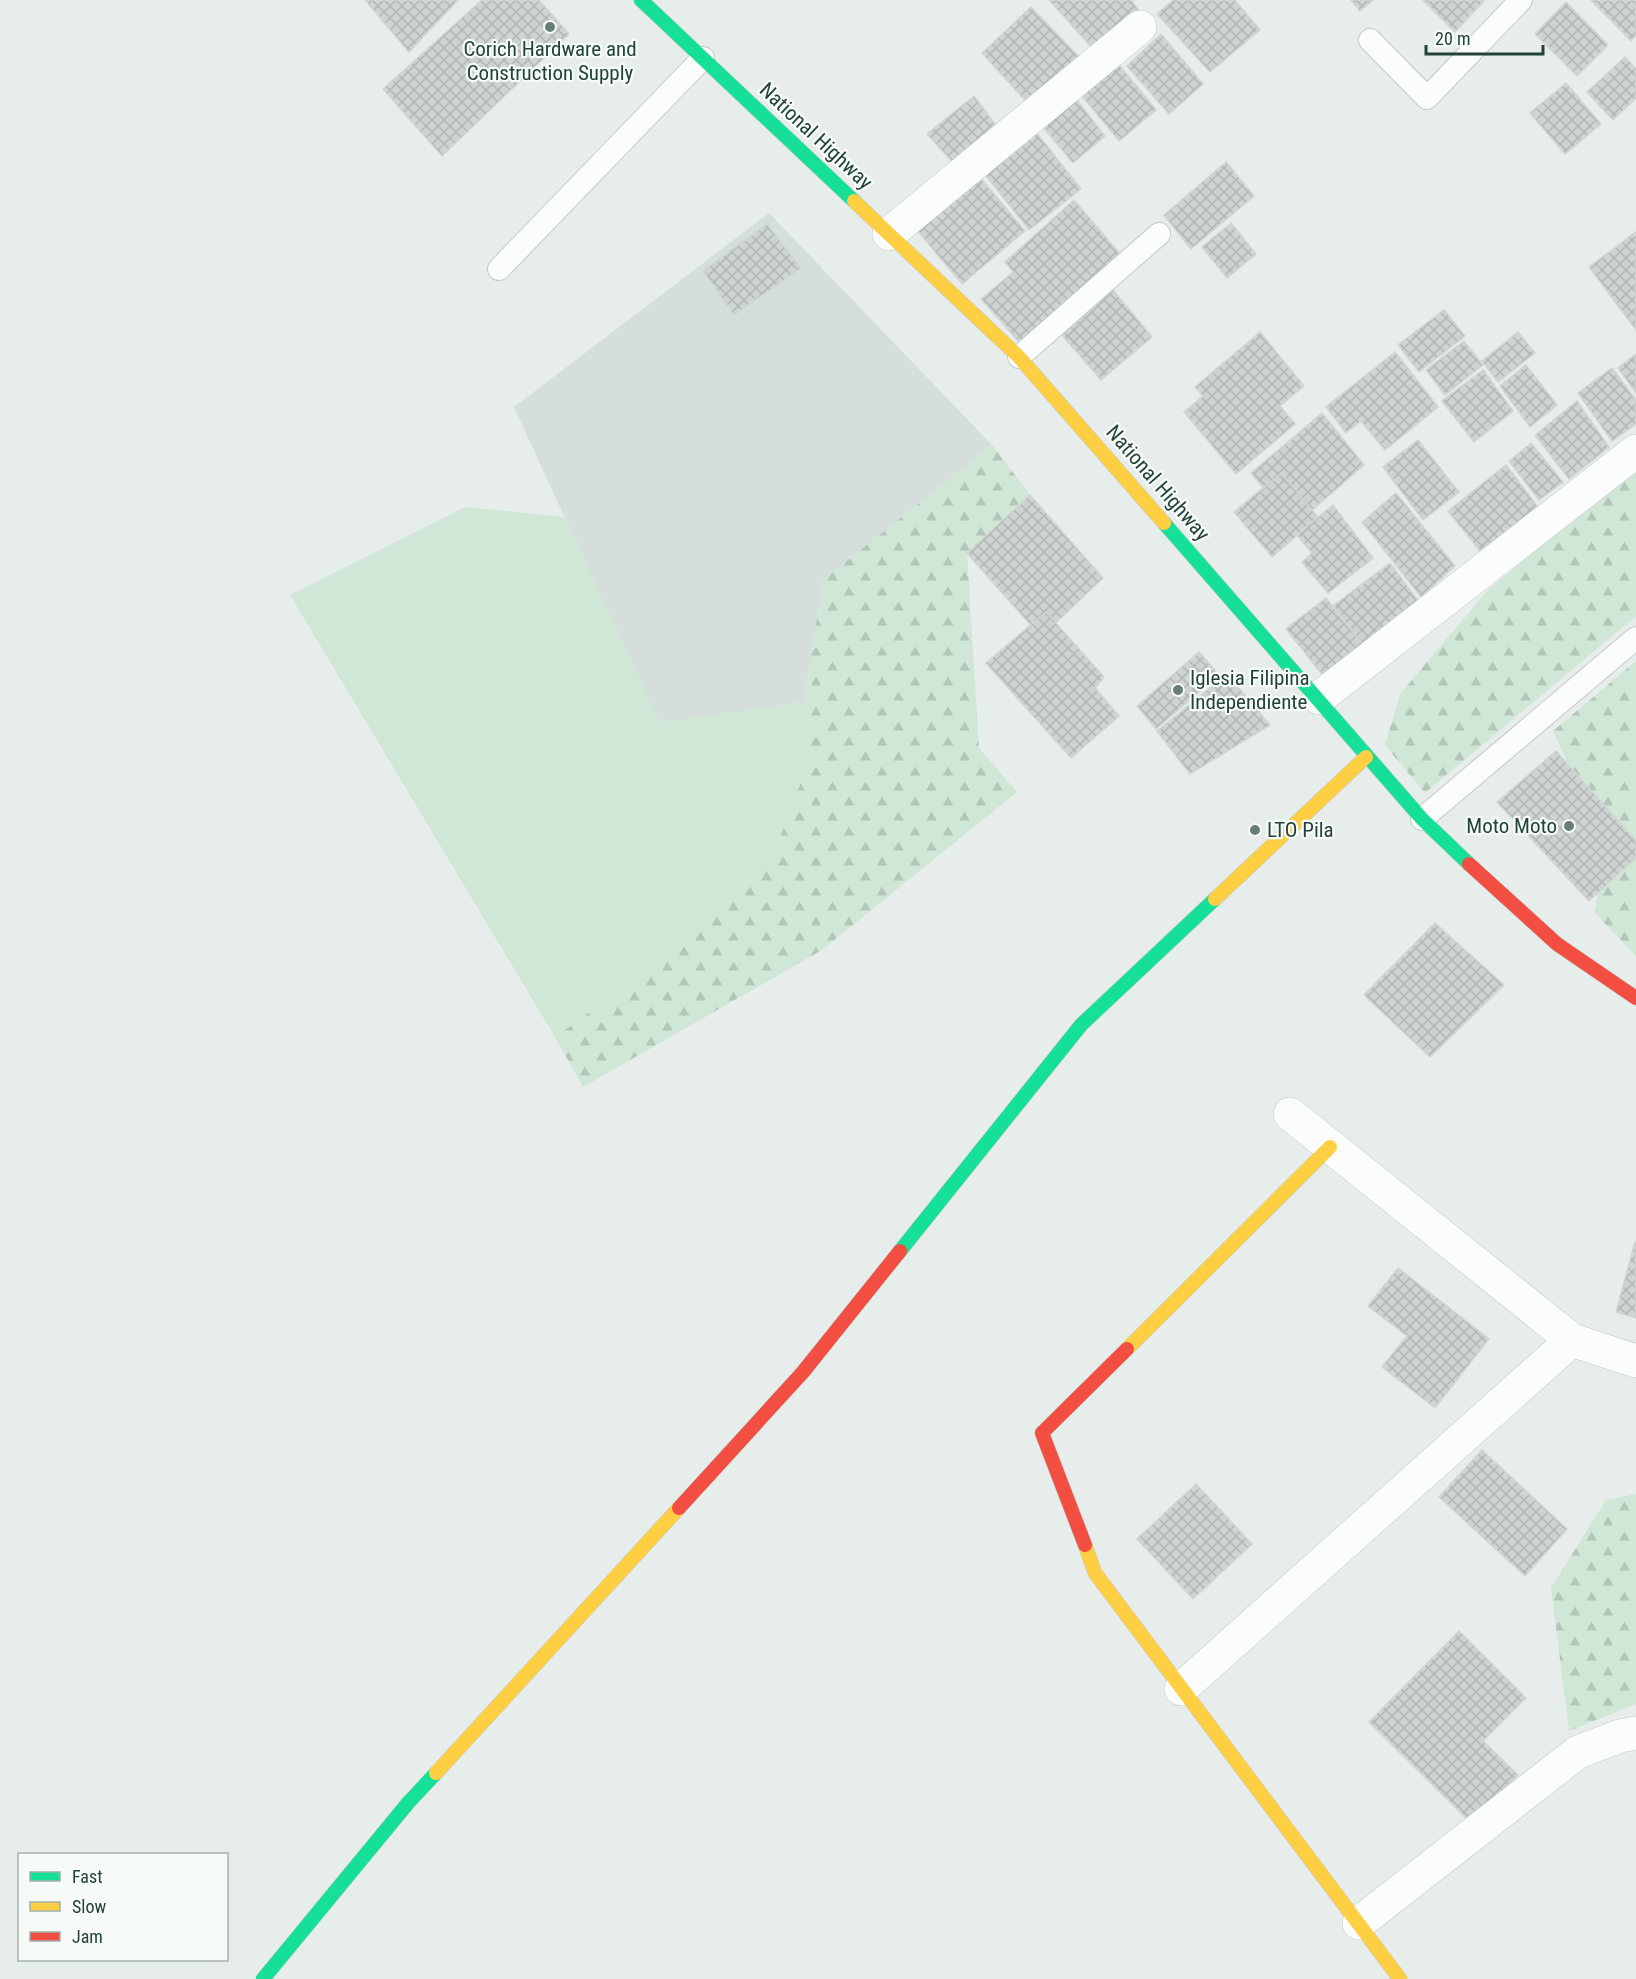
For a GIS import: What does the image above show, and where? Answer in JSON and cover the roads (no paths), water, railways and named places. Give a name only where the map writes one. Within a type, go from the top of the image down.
[{"type":"street","name":"National Highway","points":[[641,0],[1019,357],[1319,698],[1366,757],[1422,819],[1557,944],[1636,998]]},
{"type":"street","points":[[889,234],[1140,27]]},
{"type":"street","points":[[1319,698],[1636,450]]},
{"type":"street","points":[[263,1979],[408,1803],[803,1372],[1081,1026],[1366,757]]},
{"type":"street","points":[[1290,1114],[1572,1340],[1636,1361]]},
{"type":"street","points":[[1330,1147],[1042,1434],[1095,1573],[1400,1979]]},
{"type":"street","points":[[1181,1689],[1572,1340]]},
{"type":"street","points":[[1359,1923],[1578,1752],[1620,1736],[1636,1733]]},
{"type":"lane","points":[[1370,40],[1427,98],[1521,0]]},
{"type":"lane","points":[[499,269],[702,58]]},
{"type":"lane","points":[[1019,357],[1158,234]]},
{"type":"lane","points":[[1422,819],[1636,638]]},
{"type":"place","name":"Corich Hardware and Construction Supply","points":[[550,27]]},
{"type":"place","name":"Iglesia Filipina Independiente","points":[[1178,690]]},
{"type":"place","name":"Moto Moto","points":[[1569,826]]},
{"type":"place","name":"LTO Pila","points":[[1255,830]]}]
